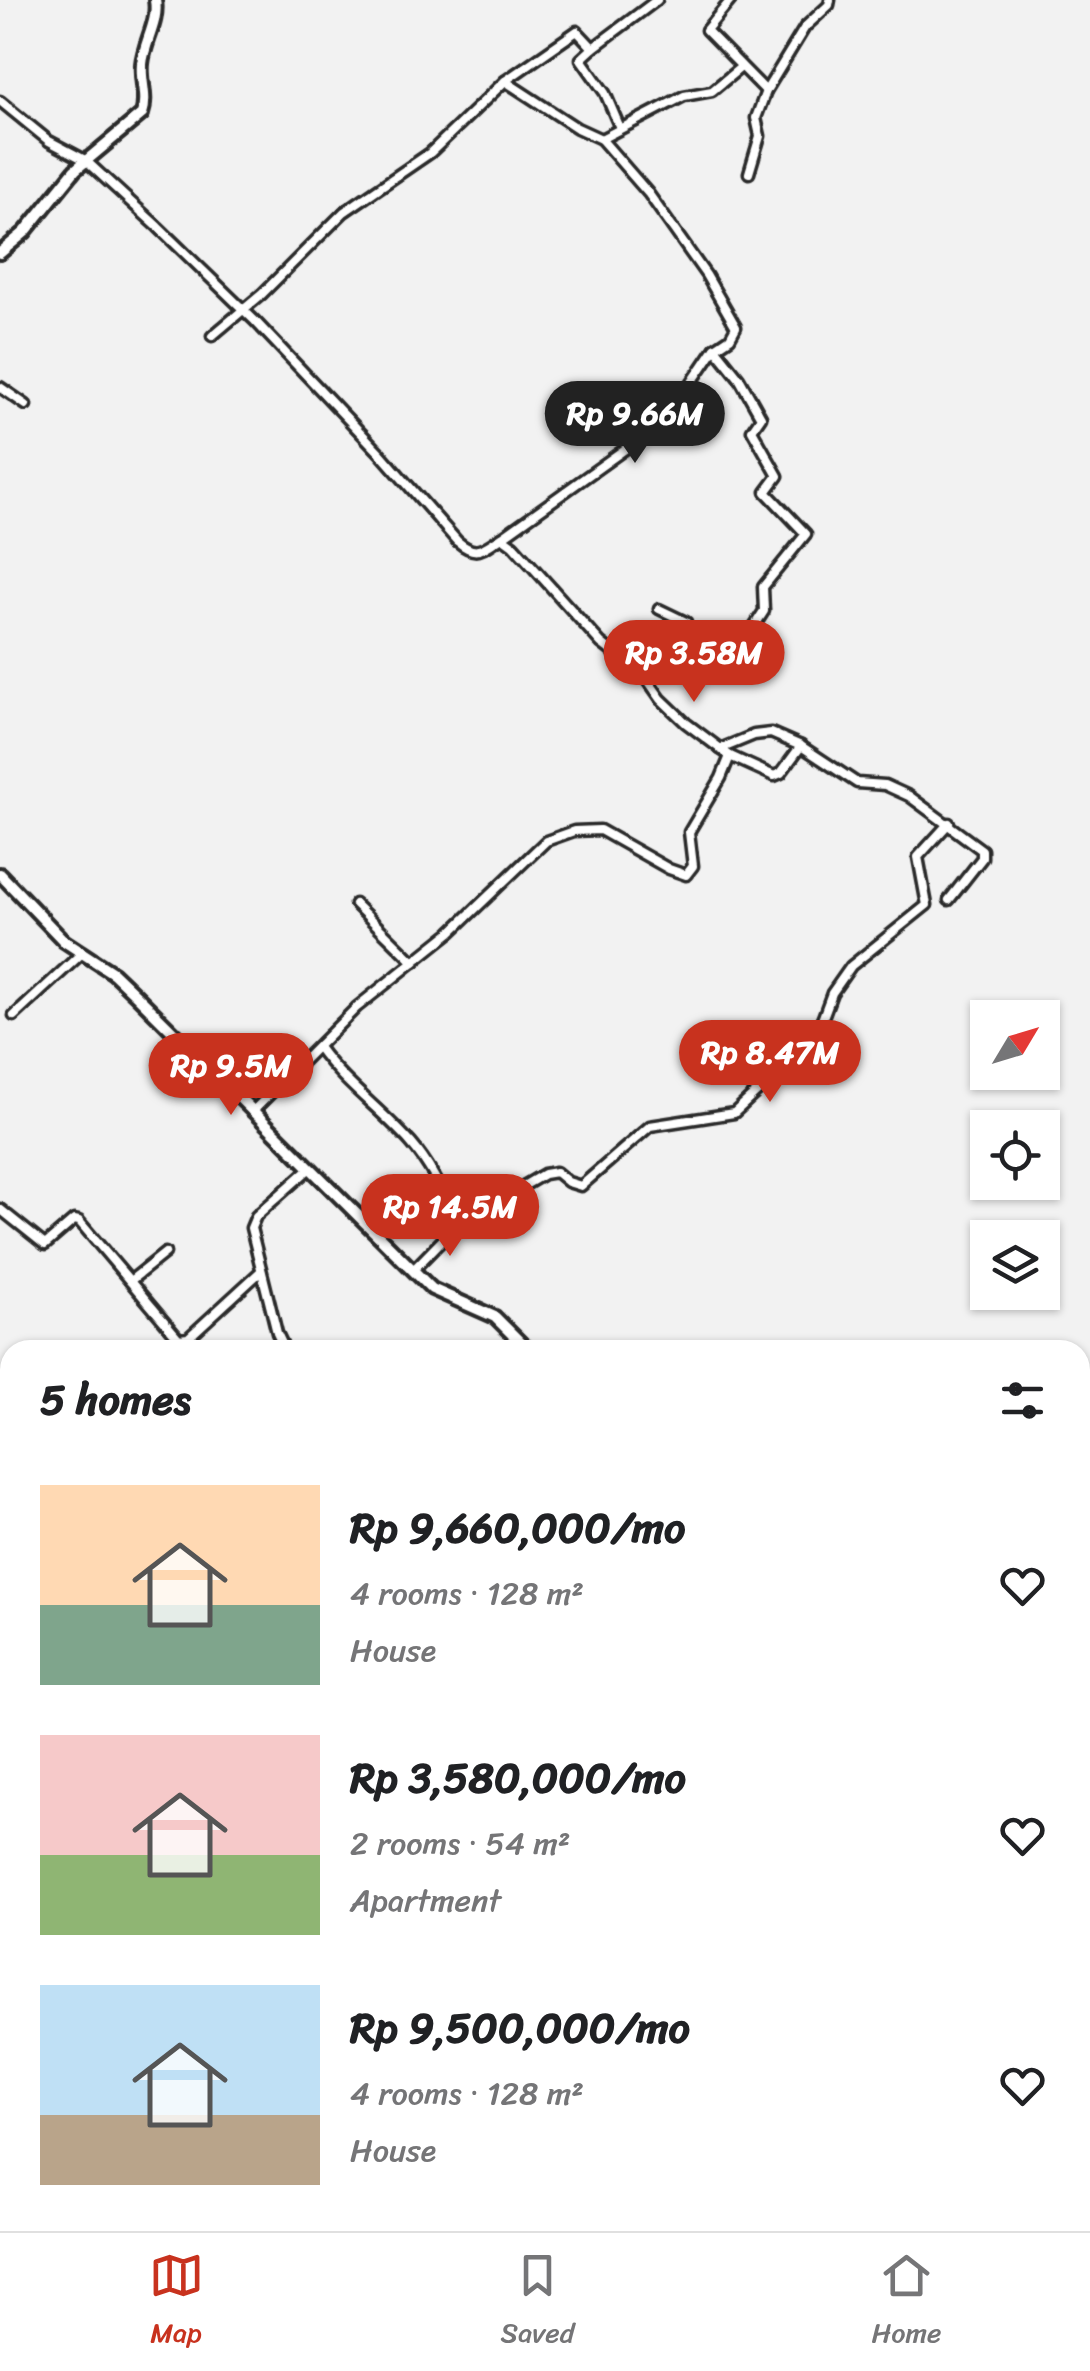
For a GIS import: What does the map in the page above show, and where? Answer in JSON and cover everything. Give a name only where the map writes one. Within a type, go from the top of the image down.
[{"type":"street","points":[[0,254],[25,232],[59,187],[86,160],[142,114],[142,62],[156,0]]},
{"type":"street","points":[[620,128],[605,93],[581,59],[656,0]]},
{"type":"street","points":[[730,0],[706,30],[766,92]]},
{"type":"street","points":[[749,172],[760,136],[756,118],[766,92],[805,27],[830,0]]},
{"type":"street","points":[[212,336],[344,212],[420,161],[506,81],[577,32],[594,48]]},
{"type":"street","points":[[601,138],[684,96],[712,91],[741,67]]},
{"type":"street","points":[[0,101],[49,141],[86,160],[244,310],[380,453],[456,541],[468,551],[477,552],[667,419],[715,348],[730,338],[736,327],[706,275],[648,193],[601,138],[564,120],[506,81]]},
{"type":"street","points":[[648,679],[687,644],[699,641],[724,653],[738,647],[764,611],[763,587],[806,534],[766,492],[778,476],[752,430],[762,418],[739,378],[715,348]]},
{"type":"street","points":[[0,387],[26,405]]},
{"type":"street","points":[[502,537],[534,564],[563,604],[601,643],[648,679],[676,714],[730,756],[774,776],[781,773],[801,746]]},
{"type":"street","points":[[659,609],[686,622],[687,644]]},
{"type":"street","points":[[720,749],[766,732],[801,746],[857,783],[894,789],[949,823],[984,854],[949,900]]},
{"type":"street","points":[[252,1112],[357,1007],[485,902],[535,850],[558,835],[600,830],[686,875],[693,858],[689,832],[730,756]]},
{"type":"street","points":[[414,1269],[458,1224],[550,1171],[580,1186],[650,1126],[734,1113],[762,1088],[822,1020],[832,993],[851,966],[927,905],[918,857],[949,823]]},
{"type":"street","points":[[0,874],[64,941],[113,973],[436,1292],[494,1317],[518,1340]]},
{"type":"street","points":[[355,904],[414,962]]},
{"type":"street","points":[[14,1016],[81,954]]},
{"type":"street","points":[[318,1047],[350,1086],[420,1154],[458,1224]]},
{"type":"street","points":[[281,1340],[251,1233],[254,1219],[310,1168]]},
{"type":"street","points":[[0,1210],[45,1245],[74,1220],[79,1221],[178,1339],[183,1340],[261,1271]]},
{"type":"street","points":[[130,1281],[165,1253]]}]
